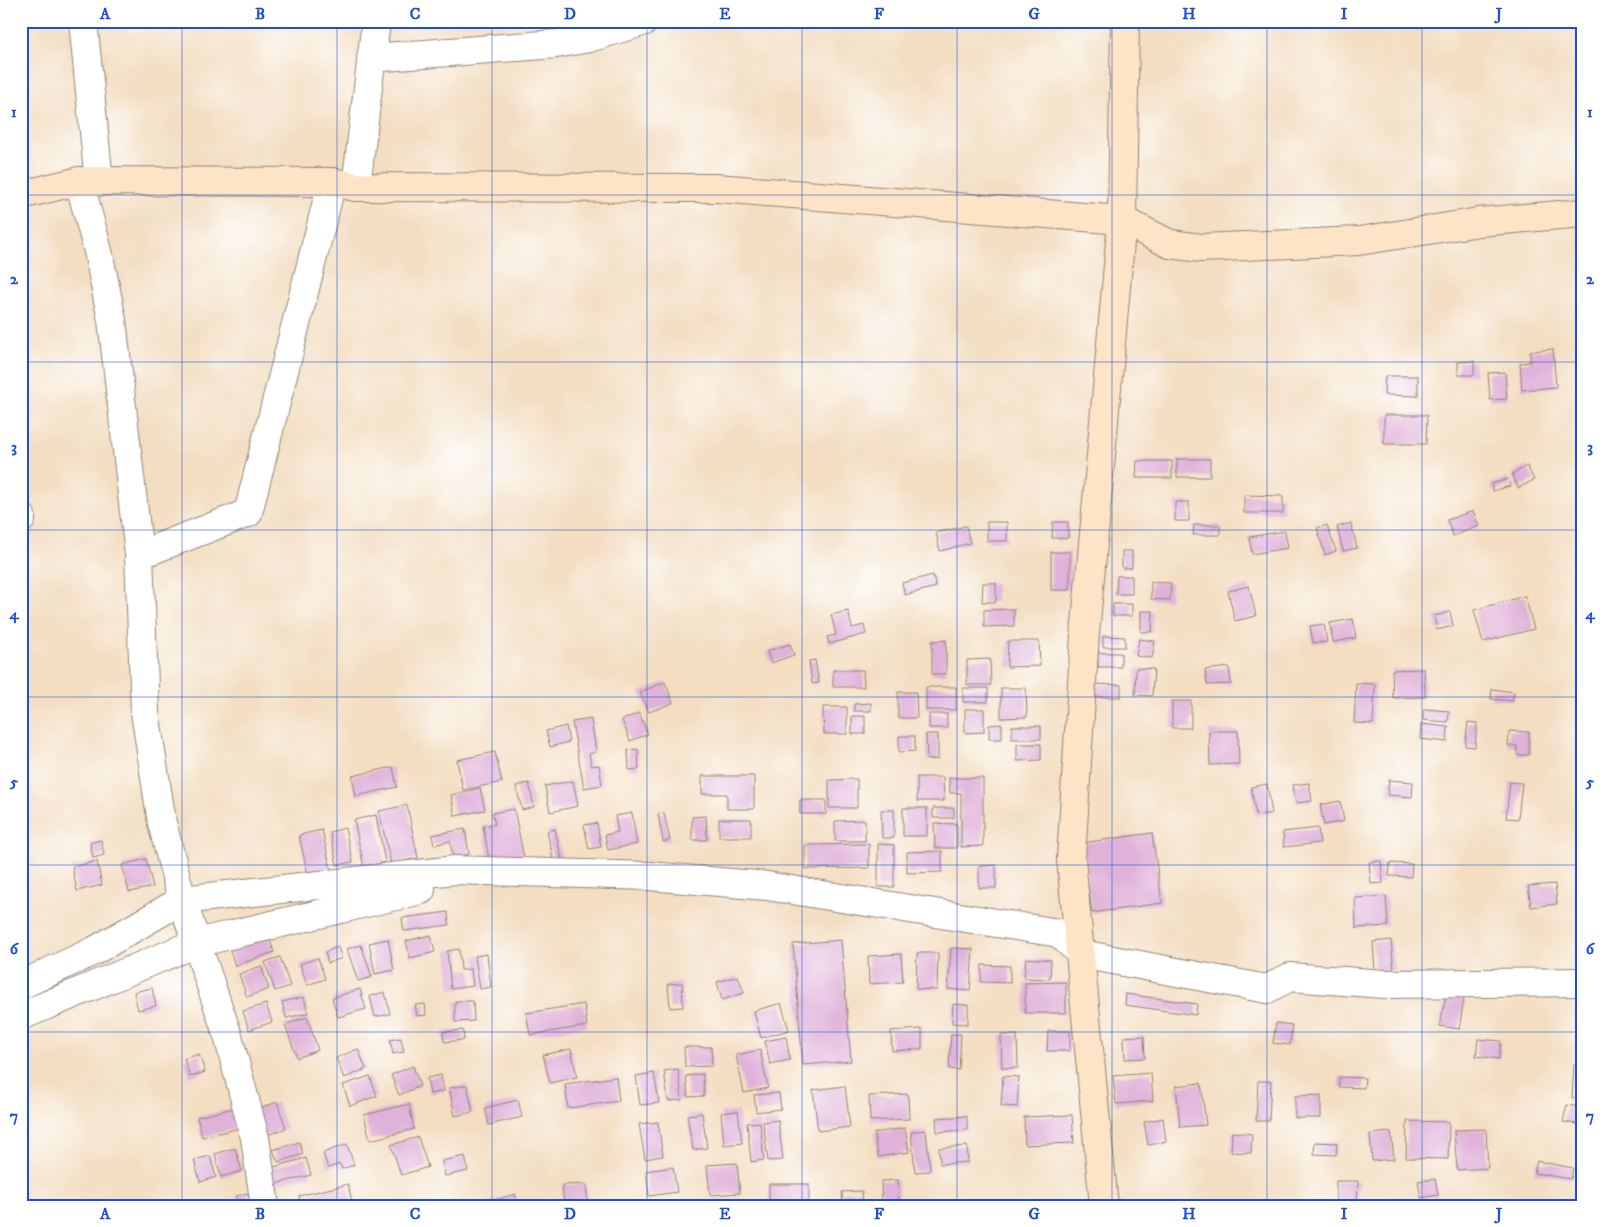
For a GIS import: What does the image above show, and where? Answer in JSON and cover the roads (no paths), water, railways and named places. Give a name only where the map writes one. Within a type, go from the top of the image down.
[{"type":"street","points":[[83,21],[89,181],[98,251],[112,320],[139,555],[146,712],[162,823],[182,900],[228,1036],[252,1129],[266,1206]]},
{"type":"street","points":[[139,555],[248,513],[344,185],[371,58],[376,21]]},
{"type":"street","points":[[371,58],[556,44],[589,38],[645,21]]},
{"type":"street","points":[[1104,1206],[1071,859],[1085,634],[1122,220],[1125,21]]},
{"type":"street","points":[[21,195],[89,181],[717,188],[1122,220],[1170,244],[1201,248],[1359,241],[1479,222],[1583,213]]},
{"type":"street","points":[[21,985],[94,951],[182,900],[455,870],[648,876],[767,886],[1059,933],[1080,954],[1267,989],[1290,977],[1384,984],[1583,982]]},
{"type":"street","points":[[21,1016],[196,943],[388,897],[508,872]]}]
